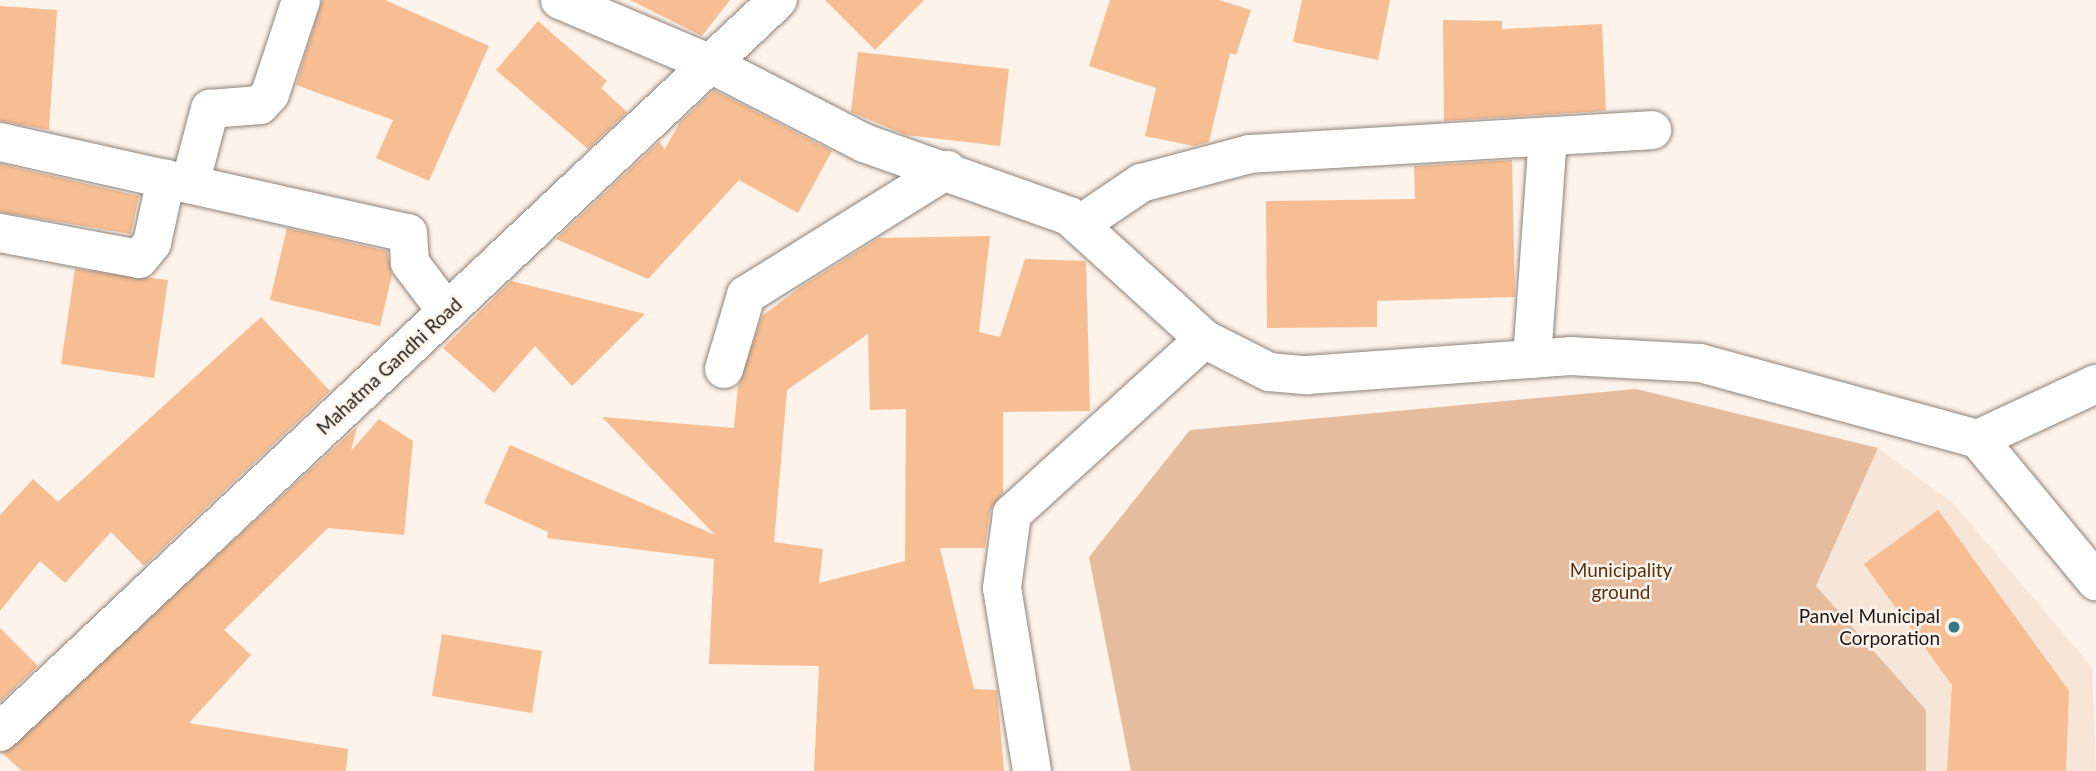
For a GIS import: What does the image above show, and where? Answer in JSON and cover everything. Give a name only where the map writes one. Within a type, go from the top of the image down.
[{"type":"street","points":[[0,233],[139,260],[152,243],[210,109],[260,105],[270,94],[300,0]]},
{"type":"street","points":[[560,0],[711,64],[864,143],[1040,201],[1079,225],[1204,339],[1269,372],[1307,375],[1532,359],[1700,363],[1979,439],[2096,580]]},
{"type":"street","name":"Mahatma Gandhi Road","points":[[0,732],[778,0]]},
{"type":"street","points":[[1079,225],[1141,183],[1250,154],[1652,130]]},
{"type":"street","points":[[1532,359],[1548,137]]},
{"type":"street","points":[[0,142],[408,233],[410,263],[447,312]]},
{"type":"street","points":[[724,369],[746,295],[947,170]]},
{"type":"street","points":[[1032,771],[1002,588],[1012,514],[1204,339]]},
{"type":"street","points":[[1979,439],[2096,384]]},
{"type":"shaded area","name":"Panvel Municipal Corporation","points":[[1878,448],[1954,504],[2092,667],[2096,771],[1926,771],[1926,710],[1816,586]]},
{"type":"green space","name":"Municipality ground","points":[[1636,389],[1878,448],[1816,586],[1926,710],[1926,771],[1131,771],[1089,557],[1190,430]]},
{"type":"building","points":[[322,0],[385,0],[489,46],[429,181],[376,158],[393,120],[296,85]]},
{"type":"building","points":[[630,0],[730,0],[702,36]]},
{"type":"building","points":[[825,0],[924,0],[875,50]]},
{"type":"building","points":[[1110,0],[1219,0],[1251,10],[1236,55],[1230,53],[1209,142],[1194,146],[1145,136],[1156,88],[1089,66]]},
{"type":"building","points":[[1302,0],[1390,0],[1378,60],[1293,42]]},
{"type":"building","points":[[0,6],[57,10],[49,130],[0,121]]},
{"type":"building","points":[[1443,20],[1502,21],[1502,29],[1602,24],[1606,111],[1444,121]]},
{"type":"building","points":[[538,21],[607,81],[601,88],[627,112],[588,149],[496,70]]},
{"type":"building","points":[[858,52],[1009,69],[1000,146],[906,135],[851,112]]},
{"type":"building","points":[[714,90],[832,151],[798,213],[739,180],[648,279],[556,239],[659,142],[665,149],[680,122]]},
{"type":"building","points":[[1512,160],[1515,297],[1377,301],[1377,327],[1267,328],[1266,201],[1415,199],[1414,166]]},
{"type":"building","points":[[0,164],[139,196],[131,234],[0,212]]},
{"type":"building","points":[[287,228],[387,251],[392,275],[380,326],[270,300]]},
{"type":"building","points":[[990,236],[979,332],[1000,337],[1025,259],[1086,261],[1090,411],[1003,412],[1003,493],[990,511],[985,548],[940,548],[974,689],[997,690],[1004,771],[814,771],[819,666],[709,664],[714,559],[547,538],[548,532],[484,503],[510,445],[715,535],[602,417],[734,428],[738,386],[762,316],[799,288],[879,238]],"holes":[[[868,334],[870,410],[906,409],[905,561],[819,583],[823,549],[774,542],[787,390]]]},
{"type":"building","points":[[75,269],[168,280],[154,378],[61,364]]},
{"type":"building","points":[[511,281],[645,314],[572,386],[535,346],[494,393],[443,348]]},
{"type":"building","points":[[261,317],[330,391],[144,566],[111,532],[65,583],[40,561],[0,611],[0,515],[33,479],[58,502]]},
{"type":"building","points":[[379,419],[413,441],[404,535],[328,528],[224,630],[251,655],[189,723],[348,749],[346,771],[22,771],[2,753],[357,427],[351,451]]},
{"type":"building","name":"Panvel Municipal Corporation","points":[[1938,510],[2069,691],[2066,771],[1947,771],[1952,685],[1864,564]]},
{"type":"building","points":[[0,628],[38,666],[0,702]]},
{"type":"building","points":[[442,634],[542,651],[532,713],[432,696]]},
{"type":"place","name":"Panvel Municipal Corporation","points":[[1954,627]]}]
